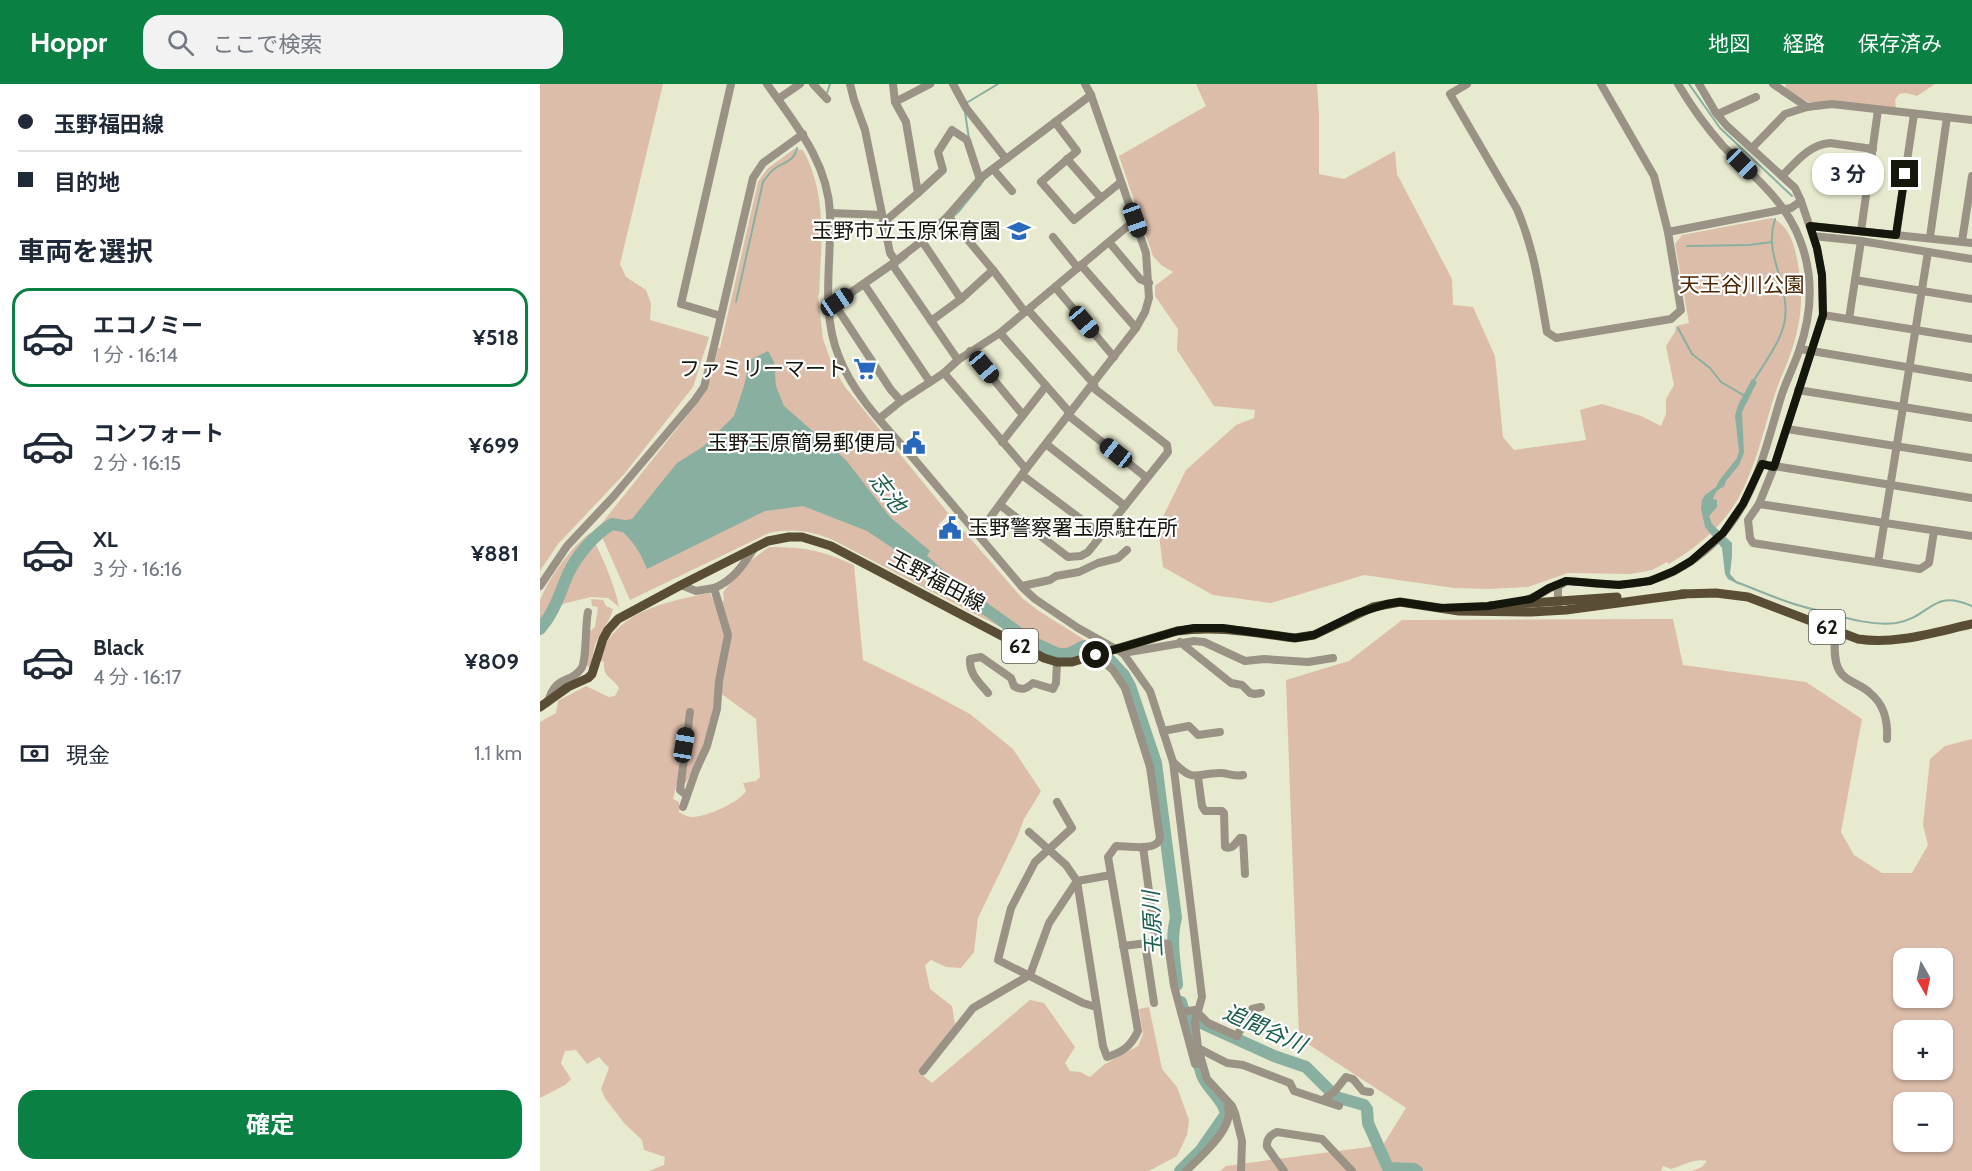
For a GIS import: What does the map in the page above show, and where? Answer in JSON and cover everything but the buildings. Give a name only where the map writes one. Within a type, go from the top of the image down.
[{"type":"main road","name":"玉野福田線","points":[[544,704],[592,674],[603,639],[618,619],[756,546],[778,538],[789,537],[814,540],[831,546],[1044,658],[1057,662]]},
{"type":"main road","name":"62","points":[[1440,608],[1558,606],[1716,593],[1748,597],[1858,639],[1884,642],[1972,624]]},
{"type":"main road","name":"62","points":[[1057,662],[1072,662],[1177,631],[1203,628],[1223,628],[1295,638],[1305,637],[1314,635],[1358,613],[1380,605],[1400,602],[1459,611],[1532,612],[1558,606]]},
{"type":"street","points":[[721,316],[681,304],[731,84]]},
{"type":"street","points":[[768,84],[803,134],[820,167],[830,213],[828,308],[830,324],[839,357],[858,392],[1022,586],[1035,599],[1068,622],[1119,650],[1150,691],[1173,762],[1202,997],[1196,1017]]},
{"type":"street","points":[[778,99],[800,84]]},
{"type":"street","points":[[813,84],[827,99]]},
{"type":"street","points":[[850,84],[865,130],[894,265],[958,360]]},
{"type":"street","points":[[894,84],[895,102],[906,122],[918,193]]},
{"type":"street","points":[[895,102],[930,84]]},
{"type":"street","points":[[952,84],[966,108],[1006,159]]},
{"type":"street","points":[[978,534],[1136,328],[1145,312],[1149,298],[1146,253],[1091,95],[1085,84]]},
{"type":"street","points":[[1467,84],[1450,94],[1517,209],[1525,227],[1533,254],[1547,332],[1556,338],[1671,319],[1681,310],[1668,232],[1654,176],[1601,84]]},
{"type":"street","points":[[1488,606],[1531,599],[1566,581],[1619,585],[1650,581],[1674,571],[1691,561],[1722,533],[1739,512],[1762,464],[1782,396],[1808,323],[1810,308],[1808,271],[1799,238],[1783,209],[1773,195],[1704,124],[1678,84]]},
{"type":"street","points":[[1699,84],[1727,126],[1753,147],[1795,188],[1810,226],[1822,275],[1823,315],[1774,467],[1759,504],[1748,520],[1750,538],[1753,543],[1920,569],[1929,563],[1934,531]]},
{"type":"street","points":[[1773,84],[1808,107]]},
{"type":"street","points":[[828,308],[865,286],[923,243],[950,218],[980,180],[1091,95]]},
{"type":"street","points":[[1718,114],[1756,97]]},
{"type":"street","points":[[1753,147],[1785,114],[1808,107],[1832,104],[1972,120]]},
{"type":"street","points":[[1861,231],[1878,110]]},
{"type":"street","points":[[1896,235],[1914,114]]},
{"type":"street","points":[[1930,237],[1947,117]]},
{"type":"street","points":[[1055,122],[1077,151],[1041,182],[1074,220],[1121,182]]},
{"type":"street","points":[[830,213],[883,219],[918,193],[943,170],[938,152],[952,130],[967,140],[980,180]]},
{"type":"street","points":[[540,586],[567,546],[614,497],[700,394],[706,379],[753,178],[764,163],[803,134]]},
{"type":"street","points":[[1782,176],[1807,152],[1824,144],[1872,149]]},
{"type":"street","points":[[1067,159],[1101,198]]},
{"type":"street","points":[[993,169],[1012,190]]},
{"type":"street","points":[[1962,241],[1972,176]]},
{"type":"street","points":[[1668,232],[1791,208],[1801,201]]},
{"type":"street","points":[[950,218],[1026,311],[1094,384],[1095,389],[1167,445],[1168,452],[1088,552],[1081,556],[1068,557],[1000,505]]},
{"type":"street","points":[[880,418],[901,401],[944,373],[970,351],[1000,333],[1135,220]]},
{"type":"street","points":[[1810,226],[1972,243]]},
{"type":"street","points":[[1813,236],[1861,241],[1972,259]]},
{"type":"street","points":[[1053,237],[1136,328]]},
{"type":"street","points":[[1849,319],[1861,241]]},
{"type":"street","points":[[1109,242],[1140,279],[1149,283]]},
{"type":"street","points":[[923,243],[961,299]]},
{"type":"street","points":[[1878,562],[1928,252]]},
{"type":"street","points":[[931,321],[961,299],[993,270]]},
{"type":"street","points":[[1855,280],[1972,299]]},
{"type":"street","points":[[865,286],[930,382]]},
{"type":"street","points":[[1055,287],[1114,357]]},
{"type":"street","points":[[828,308],[837,308],[891,390],[901,401]]},
{"type":"street","points":[[1823,315],[1972,339]]},
{"type":"street","points":[[1000,333],[1069,414],[1147,478]]},
{"type":"street","points":[[1800,349],[1972,378]]},
{"type":"street","points":[[970,351],[1023,415]]},
{"type":"street","points":[[944,373],[1024,472],[1101,535]]},
{"type":"street","points":[[1002,442],[1046,386]]},
{"type":"street","points":[[1798,390],[1972,418]]},
{"type":"street","points":[[1787,429],[1972,458]]},
{"type":"street","points":[[1046,444],[1125,506]]},
{"type":"street","points":[[1762,464],[1972,498]]},
{"type":"street","points":[[1759,504],[1972,536]]},
{"type":"street","points":[[1739,512],[1748,520]]},
{"type":"street","points":[[681,585],[696,591],[724,585],[743,565],[756,546]]},
{"type":"street","points":[[1022,586],[1050,580],[1056,576],[1079,573],[1098,563],[1118,558],[1127,550]]},
{"type":"street","points":[[1558,606],[1560,584]]},
{"type":"street","points":[[683,807],[707,746],[717,709],[719,681],[728,635],[714,588]]},
{"type":"street","points":[[544,704],[555,686],[583,666],[587,630],[585,623],[588,612]]},
{"type":"street","points":[[1835,630],[1837,668],[1845,679],[1870,692],[1882,708],[1886,717],[1887,739]]},
{"type":"street","points":[[1119,650],[1180,642],[1204,642],[1245,661],[1264,659],[1308,662],[1333,658]]},
{"type":"street","points":[[1180,642],[1231,682],[1242,685],[1250,693],[1261,693]]},
{"type":"street","points":[[1029,832],[1066,865],[1077,881],[1105,1055],[1111,1056],[1132,1044],[1138,1031],[1108,857],[1116,846],[1156,845],[1160,838],[1150,767],[1125,688],[1113,670],[1096,655]]},
{"type":"street","points":[[988,693],[973,676],[970,659],[981,657],[1011,678],[1014,686],[1019,689],[1026,689],[1033,683],[1053,689],[1056,683],[1057,662]]},
{"type":"street","points":[[686,795],[680,790],[690,712]]},
{"type":"street","points":[[1163,731],[1190,726],[1198,735],[1220,732]]},
{"type":"street","points":[[1173,762],[1189,775],[1198,777],[1224,773],[1231,776],[1244,775]]},
{"type":"street","points":[[1198,777],[1202,806],[1205,811],[1224,813],[1225,847],[1229,849],[1240,838],[1243,838],[1245,874]]},
{"type":"street","points":[[1057,802],[1072,828],[1035,862],[1011,908],[998,960],[1083,1003],[1096,1007]]},
{"type":"street","points":[[1143,847],[1156,942]]},
{"type":"street","points":[[923,1071],[973,1008],[1030,975],[1049,923],[1077,881],[1110,875]]},
{"type":"street","points":[[1123,946],[1145,942],[1168,944],[1174,986],[1184,1011],[1199,1064],[1207,1079],[1235,1113],[1242,1141],[1241,1171]]},
{"type":"street","points":[[1145,942],[1154,1003]]},
{"type":"street","points":[[1196,1017],[1237,1036],[1252,1009],[1261,1007]]},
{"type":"street","points":[[1184,1011],[1195,1010],[1194,1046]]},
{"type":"street","points":[[1194,1046],[1227,1063],[1243,1065],[1290,1083],[1294,1092],[1339,1106]]},
{"type":"street","points":[[1323,1101],[1333,1094],[1346,1077],[1353,1079],[1363,1091],[1370,1092]]},
{"type":"street","points":[[1186,1171],[1208,1149],[1228,1120],[1230,1114],[1225,1100]]},
{"type":"street","points":[[1284,1171],[1267,1147],[1268,1139],[1277,1132],[1322,1139],[1352,1171]]},
{"type":"green space","points":[[540,84],[663,84],[620,264],[626,277],[646,290],[651,304],[650,320],[709,337],[693,387],[625,473],[558,544],[540,571]]},
{"type":"green space","name":"天王谷川公園","points":[[1196,84],[1317,84],[1319,174],[1344,179],[1395,151],[1397,174],[1452,279],[1453,305],[1473,307],[1495,356],[1503,437],[1514,450],[1586,440],[1580,410],[1602,404],[1641,416],[1661,426],[1666,414],[1666,399],[1674,385],[1666,346],[1676,326],[1689,323],[1675,244],[1682,235],[1772,218],[1782,224],[1793,243],[1799,269],[1801,308],[1799,321],[1793,347],[1777,387],[1750,473],[1738,499],[1724,519],[1689,551],[1669,564],[1667,562],[1652,570],[1631,574],[1568,573],[1528,587],[1454,588],[1364,575],[1271,603],[1213,595],[1163,567],[1158,527],[1186,470],[1236,425],[1254,418],[1255,410],[1214,406],[1177,350],[1178,329],[1155,296],[1155,286],[1173,272],[1161,265],[1153,256],[1119,156],[1206,106]]},
{"type":"green space","points":[[1786,84],[1935,84],[1917,96],[1899,94],[1895,100],[1896,108],[1808,102],[1785,89]]},
{"type":"green space","points":[[794,149],[803,150],[811,167],[820,203],[818,295],[823,339],[833,367],[845,387],[949,514],[938,525],[952,540],[963,530],[1022,598],[1088,642],[1088,648],[1084,653],[1071,657],[1054,657],[1037,649],[1022,638],[835,541],[803,531],[769,533],[630,600],[598,528],[703,396],[711,379],[718,348],[720,348],[758,182],[767,169]]},
{"type":"green space","points":[[590,533],[607,569],[619,607],[608,598],[591,597],[548,610],[540,620],[540,601],[548,583],[569,554]]},
{"type":"green space","points":[[769,547],[782,547],[813,550],[854,565],[863,660],[970,714],[1013,749],[1041,791],[1024,819],[978,918],[974,952],[961,968],[946,967],[931,960],[925,965],[930,989],[952,1006],[955,1024],[919,1072],[932,1083],[1030,1000],[1044,1003],[1075,1047],[1065,1063],[1070,1071],[1080,1072],[1090,1077],[1105,1064],[1138,1046],[1143,1034],[1139,1009],[1149,1007],[1162,1069],[1177,1087],[1189,1120],[1187,1135],[1177,1156],[1149,1171],[649,1171],[664,1165],[665,1157],[644,1150],[642,1140],[624,1123],[605,1098],[601,1089],[609,1068],[599,1057],[587,1064],[576,1050],[565,1051],[561,1063],[571,1079],[565,1085],[540,1098],[540,722],[556,713],[558,701],[586,686],[609,697],[615,696],[619,688],[606,675],[604,662],[600,660],[606,644],[616,630],[629,620],[660,605],[710,593],[717,608],[724,600],[723,592],[750,561]],"holes":[[[716,690],[756,719],[760,777],[756,781],[743,783],[746,791],[743,795],[722,808],[693,817],[679,812],[679,802],[673,799],[676,786],[683,782],[686,783],[697,761],[706,738]]]},
{"type":"green space","points":[[591,599],[603,600],[606,606],[613,609],[596,644],[589,668],[587,665],[590,631],[595,627],[598,607],[592,606]]},
{"type":"green space","points":[[1673,619],[1683,665],[1806,682],[1862,719],[1841,832],[1854,855],[1882,873],[1912,873],[1928,845],[1923,825],[1930,759],[1945,746],[1972,739],[1972,1171],[1692,1171],[1702,1167],[1707,1161],[1702,1160],[1671,1169],[1663,1166],[1661,1171],[1220,1171],[1226,1166],[1383,1145],[1406,1108],[1299,1038],[1286,680],[1349,661],[1402,620]]},
{"type":"shaded area","points":[[768,351],[774,362],[776,386],[784,406],[846,460],[890,517],[930,551],[922,564],[900,553],[867,531],[803,506],[765,511],[647,569],[632,542],[618,527],[613,527],[609,523],[632,519],[677,463],[704,446],[734,416],[750,360]]},
{"type":"shaded area","points":[[1752,379],[1757,382],[1742,412],[1744,453],[1724,487],[1715,495],[1713,499],[1717,500],[1717,507],[1709,516],[1712,524],[1732,543],[1730,574],[1740,585],[1728,579],[1725,574],[1722,548],[1705,527],[1701,508],[1705,495],[1716,487],[1737,458],[1739,451],[1735,416],[1738,405]]},
{"type":"waterway","points":[[827,93],[830,84]]},
{"type":"waterway","points":[[968,102],[998,84]]},
{"type":"waterway","points":[[1689,84],[1720,128],[1792,196]]},
{"type":"waterway","points":[[965,112],[969,139]]},
{"type":"waterway","points":[[736,302],[763,182],[773,170],[792,158],[797,148]]},
{"type":"waterway","points":[[930,239],[959,211],[981,184]]},
{"type":"waterway","points":[[1753,382],[1776,344],[1785,319],[1784,294],[1772,245],[1775,219]]},
{"type":"waterway","points":[[1687,246],[1749,245],[1772,242]]},
{"type":"waterway","points":[[897,265],[907,257]]},
{"type":"waterway","points":[[845,301],[892,268]]},
{"type":"waterway","points":[[1678,328],[1692,354],[1710,368],[1721,382],[1745,396]]},
{"type":"waterway","points":[[540,629],[553,609],[568,574],[581,553],[612,524],[624,526]]},
{"type":"waterway","name":"志池","points":[[912,550],[957,591],[1030,641],[1058,654],[1068,654],[1084,646]]},
{"type":"waterway","points":[[1736,582],[1793,604],[1871,623],[1888,624],[1908,620],[1939,602],[1948,600],[1972,606]]},
{"type":"waterway","name":"玉原川","points":[[1110,660],[1124,675],[1130,686],[1156,763],[1176,918],[1173,943],[1177,985]]},
{"type":"waterway","name":"玉原川","points":[[1180,1171],[1201,1150],[1226,1114],[1222,1104],[1202,1075],[1181,1002]]},
{"type":"waterway","name":"追間谷川","points":[[1186,1016],[1274,1056],[1306,1067],[1336,1097],[1364,1105],[1367,1109],[1368,1123],[1388,1168],[1417,1171]]},
{"type":"place","name":"玉野市立玉原保育園","points":[[1019,231]]},
{"type":"place","name":"ファミリーマート","points":[[865,369]]},
{"type":"place","name":"玉野玉原簡易郵便局","points":[[914,443]]},
{"type":"place","name":"玉野警察署玉原駐在所","points":[[950,528]]},
{"type":"route","points":[[1096,655],[1194,628],[1212,627],[1295,638],[1305,637],[1314,635],[1358,613],[1387,604],[1414,603],[1440,608],[1488,606],[1531,599],[1566,581],[1619,585],[1650,581],[1691,561],[1723,533],[1739,512],[1762,464],[1774,467],[1823,315],[1822,275],[1810,226],[1896,235],[1905,174]]}]
